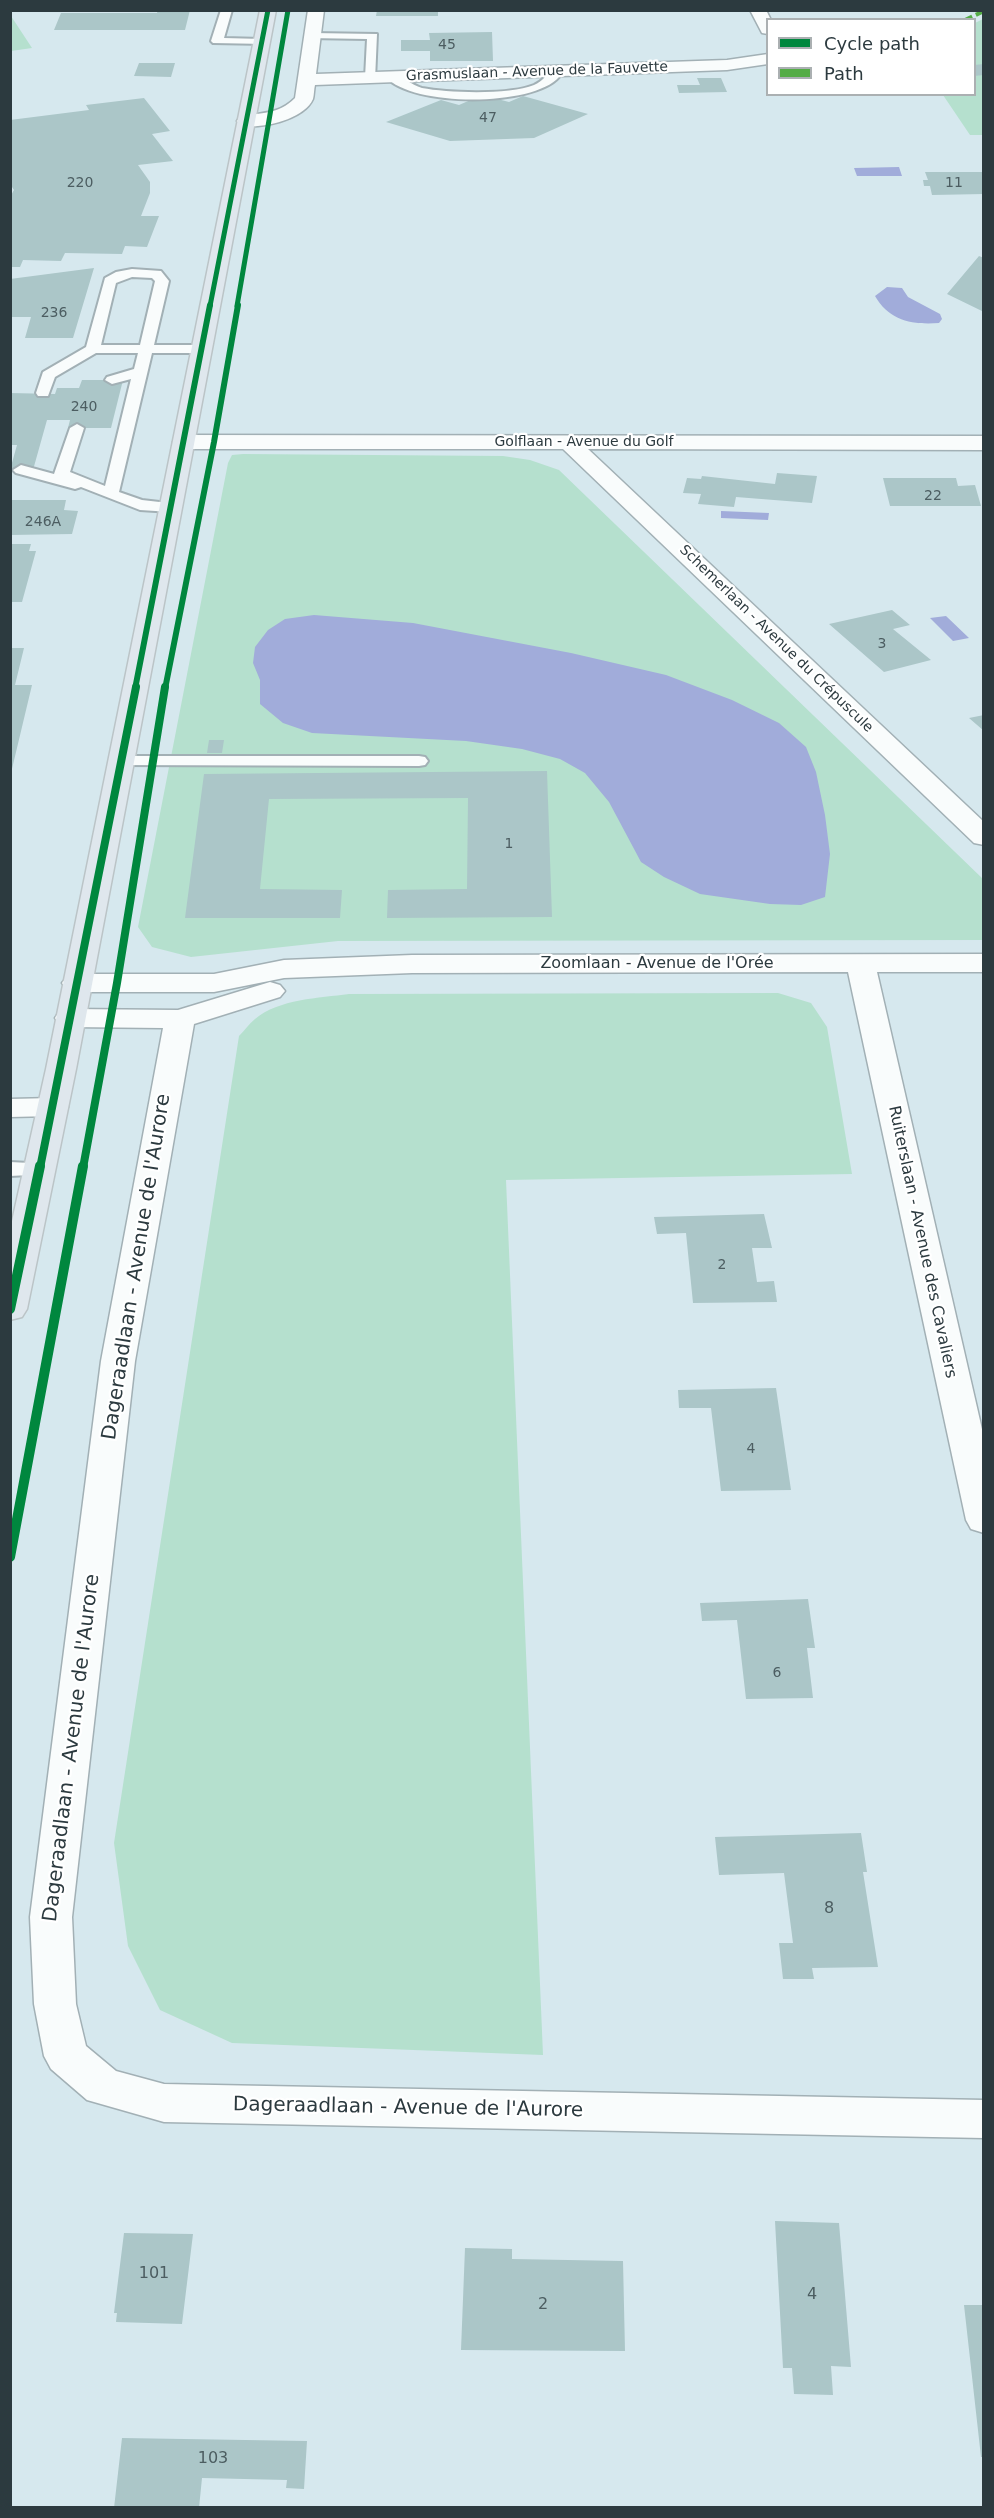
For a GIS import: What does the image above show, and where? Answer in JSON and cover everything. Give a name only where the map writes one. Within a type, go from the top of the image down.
[{"type":"main road","points":[[10,1309],[26,1169],[53,1107],[268,10]]},
{"type":"street","points":[[246,121],[269,120],[294,110],[303,99],[316,10]]},
{"type":"street","points":[[758,10],[766,25]]},
{"type":"street","name":"Grasmuslaan - Avenue de la Fauvette","points":[[306,80],[727,65],[766,60]]},
{"type":"street","name":"Golflaan - Avenue du Golf","points":[[184,442],[984,443]]},
{"type":"street","name":"Schemerlaan - Avenue du Crépuscule","points":[[568,442],[984,837]]},
{"type":"street","name":"Zoomlaan - Avenue de l'Orée","points":[[77,983],[214,983],[284,969],[412,964],[984,963]]},
{"type":"street","name":"Ruiterslaan - Avenue des Cavaliers","points":[[861,964],[984,1520]]},
{"type":"street","name":"Zoomlaan - Avenue de l'Orée","points":[[70,1018],[180,1019],[303,981],[330,968]]},
{"type":"street","name":"Dageraadlaan - Avenue de l'Aurore","points":[[180,1019],[118,1361],[51,1917],[55,2004],[66,2056],[103,2088],[164,2103],[984,2119]]},
{"type":"street","points":[[10,1108],[53,1107]]},
{"type":"lane","points":[[226,10],[217,41],[262,42]]},
{"type":"lane","points":[[312,36],[373,36],[372,78]]},
{"type":"lane","points":[[93,349],[110,281],[120,274],[138,272],[156,274],[162,281],[111,494]]},
{"type":"lane","points":[[43,393],[48,375],[93,349],[202,349]]},
{"type":"lane","points":[[111,380],[139,372]]},
{"type":"lane","points":[[77,428],[62,474],[140,505],[171,507]]},
{"type":"lane","points":[[21,470],[111,494]]},
{"type":"lane","points":[[121,761],[419,761]]},
{"type":"green space","points":[[11,16],[32,48],[11,51]]},
{"type":"green space","points":[[983,19],[983,135],[970,135],[944,96],[976,96],[976,22]]},
{"type":"green space","points":[[232,455],[503,456],[530,460],[559,470],[983,879],[983,940],[338,941],[191,957],[152,947],[138,927],[228,463]]},
{"type":"green space","points":[[778,993],[811,1003],[827,1027],[852,1174],[506,1180],[543,2055],[232,2043],[160,2010],[128,1946],[114,1843],[239,1036],[255,1019],[276,1007],[287,1003],[349,994]]},
{"type":"water","points":[[899,167],[902,176],[857,176],[854,168]]},
{"type":"water","points":[[887,287],[902,288],[908,297],[940,314],[942,319],[939,323],[920,323],[902,320],[895,316],[887,311],[875,296]]},
{"type":"water","points":[[721,511],[769,513],[768,520],[721,518]]},
{"type":"water","points":[[314,615],[413,623],[571,653],[666,675],[732,700],[779,723],[806,747],[816,772],[830,854],[825,897],[801,905],[770,904],[700,894],[664,877],[641,862],[609,802],[585,773],[560,759],[522,749],[466,741],[312,733],[283,723],[260,704],[260,680],[253,663],[255,647],[268,630],[285,619]]},
{"type":"water","points":[[946,616],[969,638],[953,641],[930,618]]},
{"type":"building","points":[[158,10],[190,10],[185,30],[54,30],[61,13],[157,13]]},
{"type":"building","points":[[377,10],[438,10],[438,16],[376,16]]},
{"type":"building","points":[[492,32],[493,61],[430,61],[430,51],[401,51],[401,40],[430,40],[429,33]]},
{"type":"building","points":[[139,63],[175,63],[171,77],[134,76]]},
{"type":"building","points":[[984,64],[984,75],[976,76],[976,65]]},
{"type":"building","points":[[697,78],[721,78],[727,92],[679,93],[677,85],[700,85]]},
{"type":"building","points":[[482,95],[509,102],[523,96],[588,114],[534,138],[450,141],[386,122],[441,100],[459,105]]},
{"type":"building","points":[[144,98],[170,131],[152,134],[173,161],[138,165],[150,182],[150,193],[141,216],[159,216],[147,247],[125,246],[122,254],[65,253],[61,261],[23,260],[20,267],[10,267],[10,197],[14,190],[10,184],[10,120],[89,110],[86,105]]},
{"type":"building","points":[[925,172],[984,172],[984,194],[932,195],[930,186],[924,186],[923,180],[928,180]]},
{"type":"building","points":[[979,256],[984,258],[984,312],[947,294]]},
{"type":"building","points":[[94,268],[73,338],[25,338],[31,317],[10,317],[10,279]]},
{"type":"building","points":[[82,380],[123,380],[111,428],[68,428],[70,420],[47,420],[33,470],[10,470],[17,445],[10,445],[10,393],[55,394],[57,388],[79,388]]},
{"type":"building","points":[[777,473],[817,476],[812,503],[736,497],[734,507],[698,504],[701,494],[683,493],[687,478],[701,479],[702,476],[775,484]]},
{"type":"building","points":[[883,478],[956,478],[958,486],[975,485],[981,506],[890,506]]},
{"type":"building","points":[[10,500],[66,500],[64,510],[78,511],[72,534],[10,535]]},
{"type":"building","points":[[10,544],[31,544],[29,551],[36,551],[22,602],[10,602]]},
{"type":"building","points":[[892,610],[910,625],[893,629],[931,660],[884,672],[829,624]]},
{"type":"building","points":[[10,648],[24,648],[15,685],[32,685],[11,773]]},
{"type":"building","points":[[984,715],[984,731],[969,718]]},
{"type":"building","points":[[209,740],[224,740],[222,753],[207,753]]},
{"type":"building","points":[[547,771],[552,917],[387,918],[388,890],[467,889],[468,798],[269,799],[260,889],[342,890],[340,918],[185,918],[204,774]]},
{"type":"building","points":[[764,1214],[772,1248],[752,1248],[757,1282],[774,1281],[777,1302],[693,1303],[686,1233],[657,1234],[654,1217]]},
{"type":"building","points":[[776,1388],[791,1490],[721,1491],[711,1408],[679,1408],[678,1390]]},
{"type":"building","points":[[808,1599],[815,1648],[807,1648],[813,1698],[746,1699],[737,1620],[702,1621],[700,1603]]},
{"type":"building","points":[[861,1833],[867,1872],[863,1872],[878,1967],[812,1968],[814,1979],[783,1979],[779,1943],[793,1943],[784,1873],[719,1875],[715,1837]]},
{"type":"building","points":[[775,2221],[839,2223],[851,2367],[831,2366],[833,2395],[794,2394],[792,2368],[783,2368]]},
{"type":"building","points":[[124,2233],[193,2234],[182,2324],[116,2322],[117,2313],[114,2313]]},
{"type":"building","points":[[465,2248],[512,2249],[512,2259],[623,2261],[625,2351],[461,2350]]},
{"type":"building","points":[[964,2305],[984,2305],[984,2457],[981,2457]]},
{"type":"building","points":[[122,2438],[307,2441],[304,2489],[286,2488],[287,2480],[202,2478],[199,2508],[114,2508]]},
{"type":"marked path","points":[[969,18],[984,11]]},
{"type":"cycle path","points":[[10,1309],[61,1069],[268,10]]},
{"type":"cycle path","points":[[10,1557],[117,983],[169,662],[214,442],[288,10]]}]
